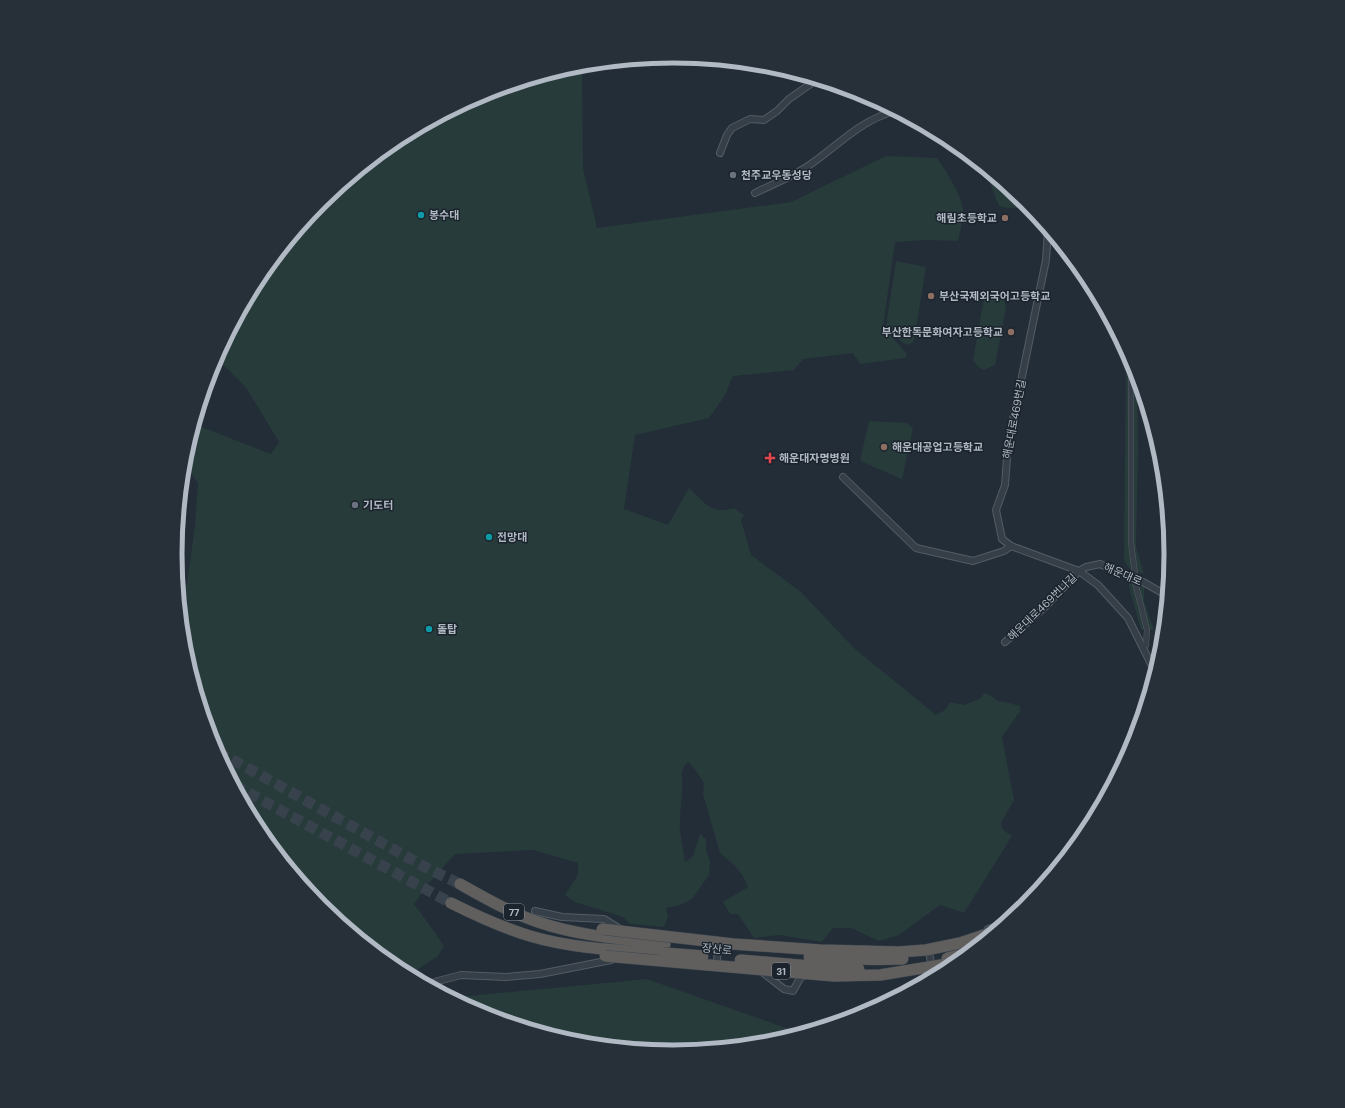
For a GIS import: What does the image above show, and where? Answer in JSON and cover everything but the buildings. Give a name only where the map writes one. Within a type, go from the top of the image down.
[{"type":"highway","name":"장산로","points":[[460,884],[500,906],[537,922],[598,936],[752,953],[880,960],[935,954],[970,945]]},
{"type":"highway","name":"장산로","points":[[451,903],[490,922],[530,936],[561,943],[602,949],[833,968],[871,969],[907,966],[952,957]]},
{"type":"highway","points":[[571,931],[602,929],[733,944],[820,950],[899,952],[933,949],[960,943],[980,936]]},
{"type":"highway","name":"31","points":[[530,936],[551,945],[605,956],[834,976],[880,975],[938,966]]},
{"type":"street","points":[[720,153],[727,135],[732,128],[750,119],[764,120],[777,111],[789,99],[811,83]]},
{"type":"street","points":[[755,193],[804,169],[863,124],[888,113]]},
{"type":"street","name":"해운대로469번길","points":[[1011,546],[1002,539],[996,510],[1005,485],[1008,444],[1046,260],[1048,237]]},
{"type":"street","points":[[1131,380],[1131,542],[1135,575]]},
{"type":"street","points":[[843,477],[916,548],[973,561],[1004,551],[1011,546],[1079,572],[1098,585],[1128,618],[1151,665]]},
{"type":"street","name":"해운대로","points":[[1079,572],[1086,567],[1100,564],[1143,582],[1161,592]]},
{"type":"street","name":"해운대로469번나길","points":[[1005,642],[1046,606],[1079,572]]},
{"type":"street","points":[[1135,582],[1148,630],[1146,645]]},
{"type":"street","points":[[535,911],[562,917],[604,919],[630,934],[718,946],[776,951],[878,955],[929,953],[988,930]]},
{"type":"street","points":[[717,961],[718,946]]},
{"type":"street","points":[[929,953],[931,962]]},
{"type":"street","points":[[434,983],[461,975],[506,977],[540,974],[587,966],[631,955],[717,961],[763,972],[784,989],[793,991],[800,978],[817,971],[880,972],[931,962],[946,961]]},
{"type":"green space","points":[[582,71],[583,168],[597,228],[791,202],[886,156],[937,158],[949,176],[962,203],[962,225],[958,241],[928,240],[895,242],[883,327],[907,354],[905,358],[860,364],[853,353],[803,359],[794,370],[733,376],[724,397],[709,418],[635,435],[624,509],[668,525],[689,488],[704,503],[714,509],[726,510],[734,508],[744,515],[741,520],[751,555],[801,592],[854,648],[936,715],[945,710],[950,702],[964,705],[981,698],[984,693],[990,695],[998,701],[1020,706],[1020,711],[1002,737],[1014,800],[1001,823],[1003,830],[1012,836],[964,913],[940,905],[899,935],[879,941],[851,928],[833,928],[822,942],[780,935],[754,938],[738,914],[730,914],[723,902],[748,887],[743,876],[735,866],[720,853],[703,794],[704,783],[688,762],[683,768],[682,774],[680,820],[680,831],[685,862],[693,856],[700,834],[706,839],[706,851],[710,861],[709,875],[692,899],[680,905],[666,908],[668,917],[664,927],[630,924],[623,917],[575,902],[565,895],[578,875],[578,863],[533,850],[455,854],[430,882],[414,904],[444,946],[438,956],[415,971],[374,944],[325,901],[303,878],[264,827],[232,771],[219,742],[198,681],[191,650],[183,587],[187,584],[195,526],[198,483],[189,471],[198,426],[271,454],[279,442],[247,389],[220,363],[247,308],[283,255],[303,230],[325,207],[374,164],[427,129],[485,100],[545,80]]},
{"type":"green space","points":[[988,178],[1020,207],[1007,208],[999,206]]},
{"type":"green space","points":[[896,261],[926,267],[914,341],[909,345],[903,343],[886,326]]},
{"type":"green space","points":[[992,296],[1004,298],[1006,308],[995,365],[984,370],[978,367],[973,360],[984,299]]},
{"type":"green space","points":[[1126,366],[1137,397],[1136,547],[1144,574],[1129,567],[1124,558]]},
{"type":"green space","points":[[869,421],[906,423],[913,428],[902,479],[860,461]]},
{"type":"green space","points":[[1128,580],[1144,587],[1144,601],[1154,630],[1141,630]]},
{"type":"green space","points":[[647,979],[792,1030],[737,1041],[705,1044],[672,1045],[608,1041],[577,1036],[515,1019],[485,1008],[461,997]]},
{"type":"tunnel","points":[[226,757],[427,868],[460,884]]},
{"type":"tunnel","points":[[242,789],[451,903]]},
{"type":"place","name":"천주교우동성당","points":[[733,175]]},
{"type":"place","name":"봉수대","points":[[421,215]]},
{"type":"place","name":"해림초등학교","points":[[1005,218]]},
{"type":"place","name":"부산국제외국어고등학교","points":[[931,296]]},
{"type":"place","name":"부산한독문화여자고등학교","points":[[1011,332]]},
{"type":"place","name":"해운대공업고등학교","points":[[884,447]]},
{"type":"place","name":"해운대자명병원","points":[[770,458]]},
{"type":"place","name":"기도터","points":[[355,505]]},
{"type":"place","name":"전망대","points":[[489,537]]},
{"type":"place","name":"돌탑","points":[[429,629]]}]
